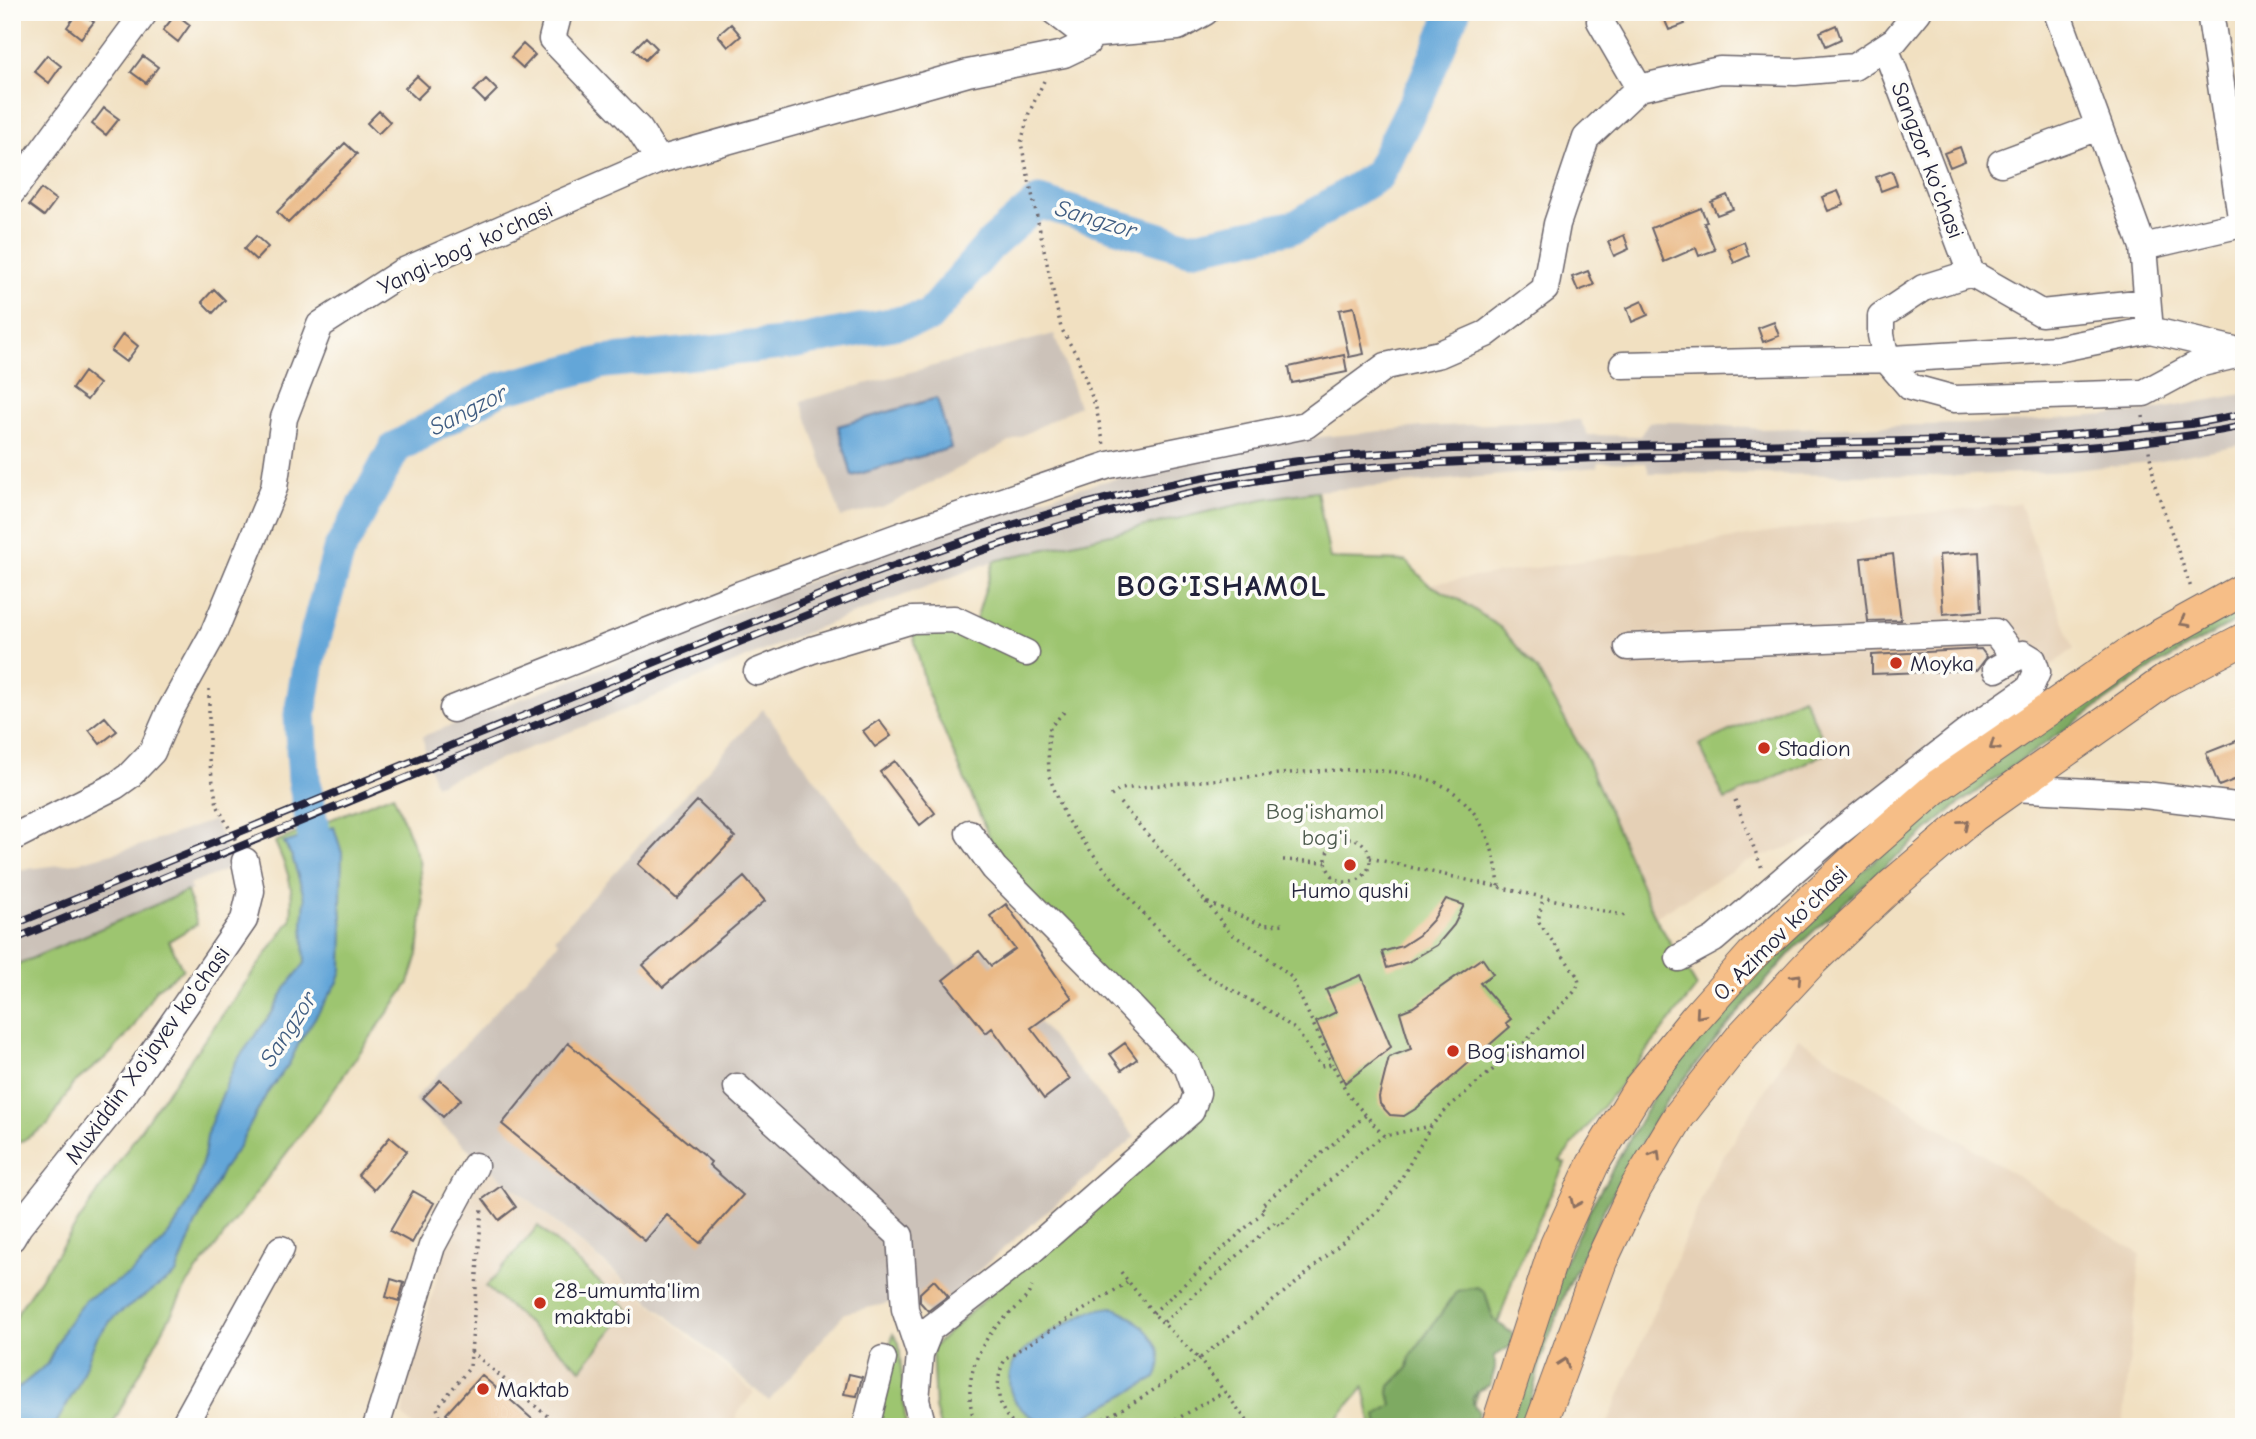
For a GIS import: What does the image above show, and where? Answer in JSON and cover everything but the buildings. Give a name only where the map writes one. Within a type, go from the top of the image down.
[{"type":"main road","name":"O. Azimov ko'chasi","points":[[1497,1427],[1556,1245],[1592,1164],[1640,1087],[1752,955],[1858,856],[2033,702],[2244,589]]},
{"type":"main road","name":"O. Azimov ko'chasi","points":[[1540,1427],[1601,1261],[1635,1189],[1679,1116],[1743,1035],[1813,960],[1891,886],[1973,816],[2166,680],[2244,639]]},
{"type":"street","points":[[12,192],[145,12]]},
{"type":"street","points":[[559,12],[552,39],[639,129],[659,160]]},
{"type":"street","points":[[1055,12],[1085,35],[1178,27],[1205,12]]},
{"type":"street","points":[[1604,12],[1600,20],[1640,88]]},
{"type":"street","points":[[453,709],[741,594],[908,533],[1109,465],[1306,425],[1385,366],[1440,354],[1486,334],[1545,289],[1557,224],[1586,138],[1640,88],[1720,70],[1795,72],[1854,67],[1895,40],[1918,12]]},
{"type":"street","points":[[2057,12],[2143,247],[2150,330]]},
{"type":"street","points":[[2143,247],[2242,224],[2210,12]]},
{"type":"street","name":"Yangi-bog' ko'chasi","points":[[12,838],[116,786],[152,752],[169,713],[214,632],[274,488],[285,418],[320,325],[402,272],[659,160],[968,73],[1055,57],[1087,43],[1085,35]]},
{"type":"street","name":"Sangzor ko'chasi","points":[[1885,47],[1971,273]]},
{"type":"street","points":[[2001,163],[2098,127]]},
{"type":"street","points":[[2147,302],[2042,313],[1971,273],[1923,289],[1881,316],[1881,335],[1886,359],[1910,387],[1954,399],[2144,394],[2198,364],[2244,353]]},
{"type":"street","points":[[1623,365],[1886,359],[2057,349],[2150,330],[2244,353]]},
{"type":"street","points":[[757,672],[813,650],[912,620],[954,618],[1026,653]]},
{"type":"street","points":[[1628,646],[1996,632],[2006,664],[2023,654],[2033,660],[2037,673],[2030,688],[2033,702],[1976,726],[1770,889],[1714,939],[1679,958]]},
{"type":"street","points":[[2012,788],[2145,795],[2244,807]]},
{"type":"street","points":[[923,1427],[916,1400],[920,1354],[930,1329],[1024,1257],[1191,1111],[1197,1093],[1186,1066],[994,868],[969,833]]},
{"type":"street","name":"Muxiddin Xo'jayev ko'chasi","points":[[12,1238],[120,1100],[244,920],[251,891],[246,861]]},
{"type":"street","points":[[1714,939],[1752,955]]},
{"type":"street","points":[[737,1087],[900,1236],[905,1309],[920,1354]]},
{"type":"street","points":[[376,1427],[432,1246],[475,1166]]},
{"type":"street","points":[[186,1427],[281,1249]]},
{"type":"street","points":[[866,1427],[883,1359]]},
{"type":"path","points":[[1055,57],[1029,113],[1021,143],[1061,328],[1077,356],[1096,408],[1109,465]]},
{"type":"path","points":[[2144,394],[2142,412],[2155,485],[2191,588]]},
{"type":"path","points":[[209,679],[209,759],[216,805],[246,861]]},
{"type":"path","points":[[1064,712],[1050,727],[1048,745],[1049,776],[1066,819],[1122,888],[1200,972],[1273,1013],[1297,1031],[1321,1066],[1332,1064]]},
{"type":"path","points":[[1111,796],[1121,789],[1314,771],[1373,771],[1416,775],[1445,786],[1472,808],[1497,864],[1499,887]]},
{"type":"path","points":[[1735,800],[1770,889]]},
{"type":"path","points":[[1120,803],[1230,933],[1291,977],[1349,1096],[1384,1136]]},
{"type":"path","points":[[1350,838],[1364,845],[1370,858],[1370,866],[1361,878],[1346,882],[1333,876],[1326,862],[1330,847],[1350,838]]},
{"type":"path","points":[[1370,858],[1626,916]]},
{"type":"path","points":[[1283,860],[1326,862]]},
{"type":"path","points":[[1084,1427],[1107,1418],[1158,1389],[1199,1359],[1296,1283],[1379,1210],[1397,1186],[1431,1126],[1450,1106],[1522,1045],[1574,992],[1579,984],[1577,977],[1538,921],[1543,898]]},
{"type":"path","points":[[1206,902],[1263,925],[1286,924]]},
{"type":"path","points":[[1153,1313],[1265,1210],[1261,1206],[1366,1115]]},
{"type":"path","points":[[1163,1323],[1276,1222],[1280,1226],[1361,1152],[1384,1136],[1431,1126]]},
{"type":"path","points":[[449,1427],[441,1420],[437,1408],[470,1367],[482,1207]]},
{"type":"path","points":[[1121,1272],[1153,1313],[1199,1359],[1252,1427]]},
{"type":"path","points":[[1017,1427],[1009,1420],[1001,1403],[999,1370],[1006,1358],[1128,1282]]},
{"type":"path","points":[[977,1427],[972,1415],[970,1379],[974,1363],[995,1328],[1027,1299],[1032,1287]]},
{"type":"path","points":[[471,1350],[560,1427]]},
{"type":"path","points":[[1163,1427],[1224,1392]]},
{"type":"shaded area","points":[[1054,334],[1079,406],[886,506],[841,517],[801,401]]},
{"type":"shaded area","points":[[2244,394],[2244,444],[2150,462],[2065,471],[1956,476],[1649,473],[1646,463],[1598,462],[1598,467],[1317,491],[1263,499],[994,561],[815,629],[595,722],[435,785],[425,751],[423,736],[590,673],[791,588],[966,520],[1097,483],[1282,441],[1422,427],[1580,420],[1588,435],[1640,436],[1649,422],[1760,429],[2008,423],[2142,412]]},
{"type":"shaded area","points":[[2019,503],[2074,649],[1963,728],[1835,831],[1746,862],[1655,917],[1586,758],[1428,584],[1835,523]]},
{"type":"shaded area","points":[[763,709],[918,917],[958,964],[983,949],[1029,1010],[1135,1137],[997,1254],[929,1316],[916,1297],[845,1313],[769,1401],[485,1164],[414,1100],[559,942],[555,938]]},
{"type":"shaded area","points":[[214,820],[234,867],[189,885],[192,891],[12,967],[12,871],[75,863],[142,845]]},
{"type":"shaded area","points":[[1798,1038],[2140,1254],[2123,1427],[1606,1427],[1711,1176]]},
{"type":"shaded area","name":"28-umumta'lim maktabi","points":[[485,1164],[754,1392],[735,1417],[747,1427],[415,1427],[402,1416],[411,1372],[449,1235]]},
{"type":"green space","name":"Bog'ishamol bog'i","points":[[1317,491],[1330,559],[1406,561],[1428,584],[1460,600],[1501,628],[1538,671],[1586,758],[1655,917],[1697,987],[1560,1161],[1565,1163],[1516,1270],[1468,1427],[1372,1427],[1364,1387],[1330,1427],[940,1427],[935,1408],[932,1348],[1205,1094],[1002,867],[926,689],[912,629],[936,627],[971,636],[994,561],[1263,499]]},
{"type":"green space","points":[[2244,600],[2244,617],[2157,665],[1959,804],[1876,874],[1791,952],[1665,1103],[1602,1213],[1566,1291],[1541,1360],[1524,1427],[1509,1427],[1554,1284],[1591,1207],[1655,1094],[1780,943],[1949,795],[2146,653]]},
{"type":"green space","name":"Stadion","points":[[1803,697],[1829,752],[1725,800],[1699,745]]},
{"type":"green space","points":[[393,794],[419,860],[423,907],[418,954],[409,983],[319,1110],[188,1283],[111,1427],[12,1427],[12,1327],[19,1310],[151,1114],[291,920],[289,880],[275,842]]},
{"type":"green space","points":[[187,891],[197,924],[169,941],[183,970],[156,989],[133,1028],[109,1055],[73,1084],[48,1125],[12,1147],[12,967]]},
{"type":"green space","points":[[538,1226],[629,1309],[581,1369],[486,1287]]},
{"type":"green space","points":[[1477,1287],[1485,1292],[1493,1319],[1513,1334],[1511,1346],[1495,1356],[1495,1369],[1490,1385],[1479,1390],[1473,1397],[1473,1404],[1479,1411],[1474,1427],[1378,1427],[1376,1415],[1392,1405],[1390,1386],[1408,1368],[1410,1357],[1457,1291]]},
{"type":"green space","points":[[893,1334],[899,1343],[906,1427],[871,1427]]},
{"type":"water","points":[[937,398],[951,448],[852,476],[838,426]]},
{"type":"water","points":[[334,827],[342,853],[342,970],[338,982],[300,1041],[289,1064],[266,1095],[238,1148],[223,1169],[195,1226],[176,1274],[114,1317],[97,1337],[77,1387],[54,1427],[12,1427],[12,1403],[17,1389],[47,1364],[65,1327],[85,1300],[130,1274],[163,1242],[181,1217],[193,1194],[208,1130],[235,1063],[305,963],[305,899],[292,857],[284,843]]},
{"type":"water","points":[[1113,1307],[1133,1318],[1150,1335],[1160,1355],[1156,1378],[1069,1425],[1045,1422],[1023,1410],[1010,1391],[1009,1379],[1016,1359],[1033,1344],[1069,1322],[1093,1311]]},
{"type":"waterway","name":"Sangzor","points":[[321,878],[304,779],[300,715],[310,655],[339,551],[395,448],[499,389],[604,362],[791,343],[928,317],[990,245],[1039,202],[1190,248],[1297,226],[1378,175],[1422,88],[1454,12]]},
{"type":"railway","points":[[12,925],[861,578],[1012,525],[1141,491],[1271,465],[1361,455],[1452,449],[2025,439],[2191,424],[2244,414]]},
{"type":"railway","points":[[12,940],[568,711],[880,587],[1036,533],[1197,491],[1311,473],[1407,465],[2065,449],[2154,440],[2244,426]]},
{"type":"place","name":"Moyka","points":[[1896,663]]},
{"type":"place","name":"Stadion","points":[[1764,748]]},
{"type":"place","name":"Humo qushi","points":[[1350,865]]},
{"type":"place","name":"Bog'ishamol","points":[[1453,1051]]},
{"type":"place","name":"28-umumta'lim maktabi","points":[[540,1303]]},
{"type":"place","name":"Maktab","points":[[483,1389]]},
{"type":"district","name":"BOG'ISHAMOL","points":[[1222,586]]}]
